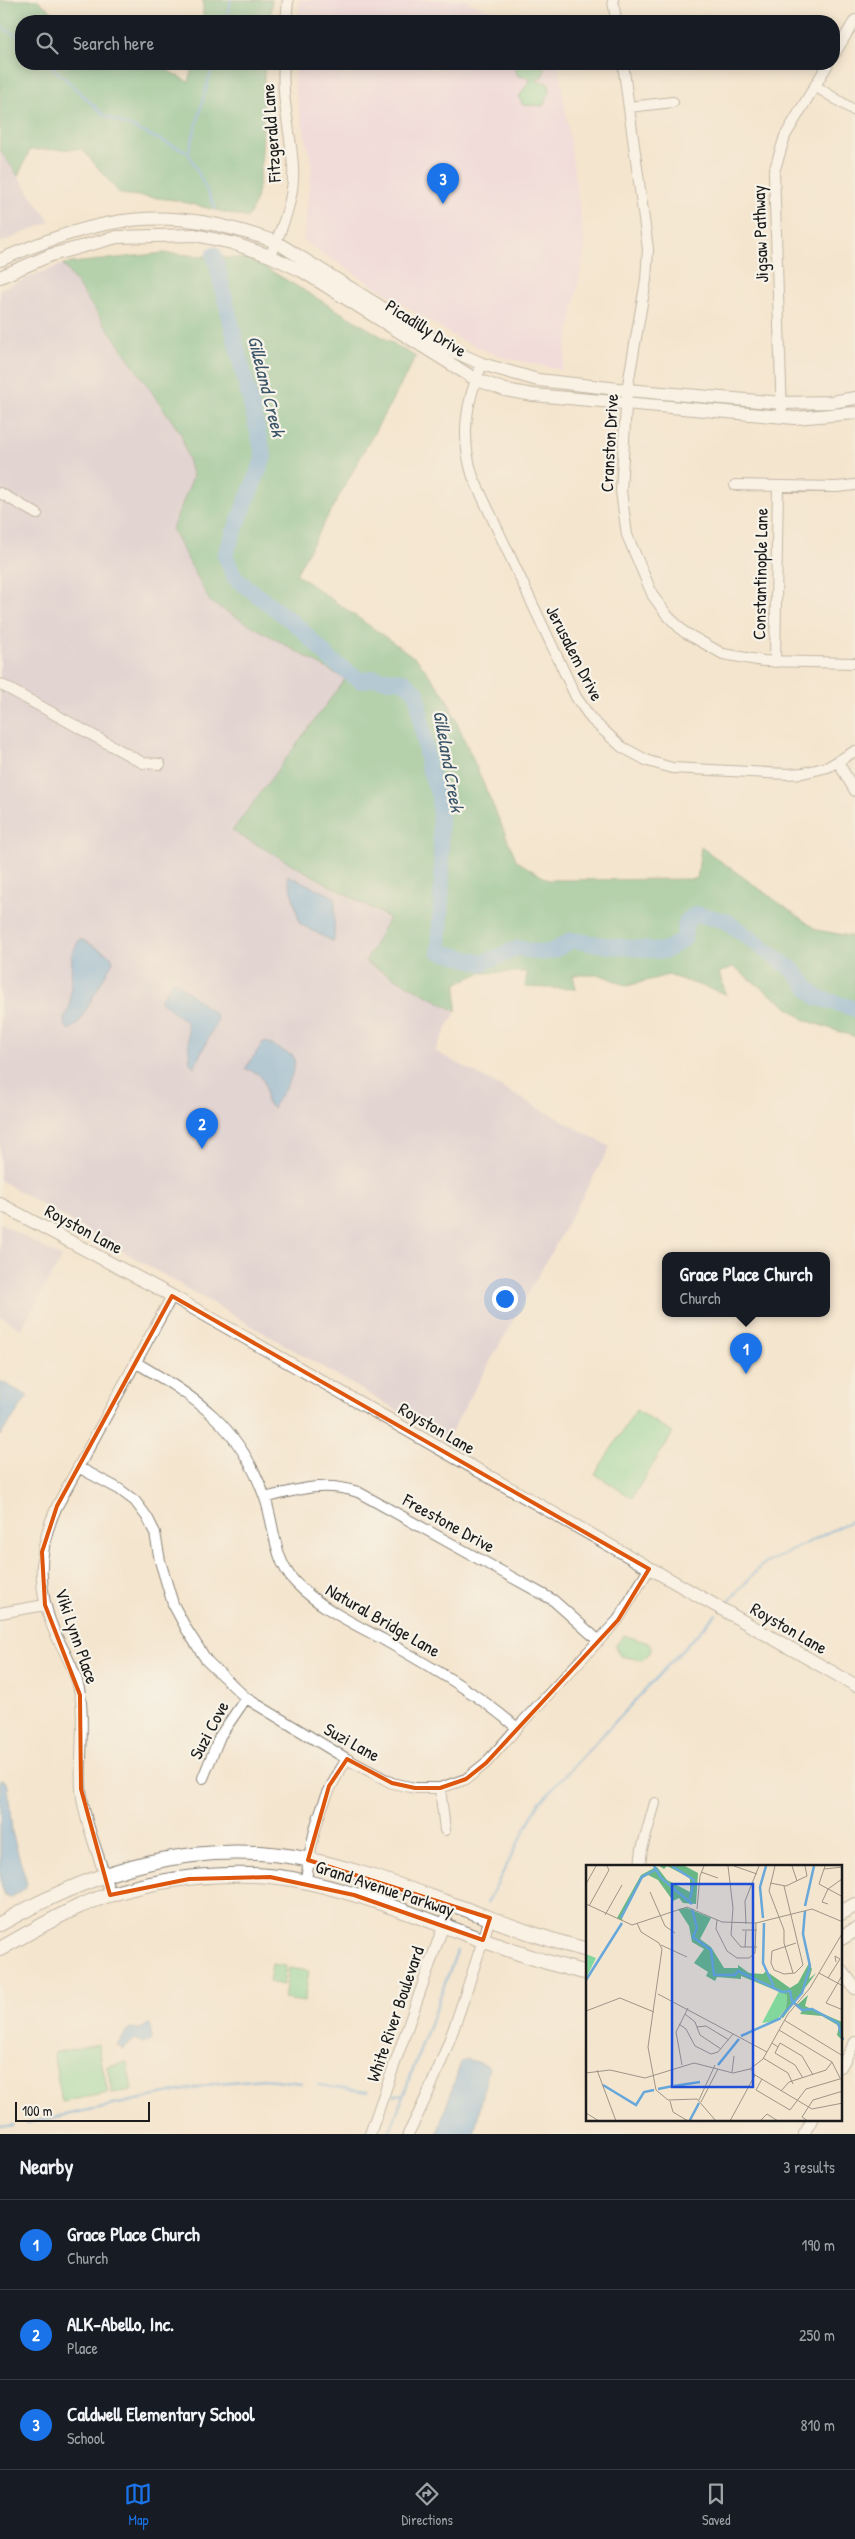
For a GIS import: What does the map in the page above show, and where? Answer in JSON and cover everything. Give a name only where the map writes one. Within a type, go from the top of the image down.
[{"type":"main road","name":"Grand Avenue Parkway","points":[[0,1924],[59,1892],[105,1874],[151,1861],[202,1854],[274,1855],[308,1860],[369,1876],[586,1949]]},
{"type":"main road","name":"Grand Avenue Parkway","points":[[0,1950],[49,1921],[110,1895],[149,1885],[198,1878],[270,1877],[306,1881],[354,1895],[483,1940],[586,1972]]},
{"type":"main road","points":[[842,1912],[855,1905]]},
{"type":"main road","points":[[842,1937],[855,1930]]},
{"type":"street","points":[[287,15],[288,0]]},
{"type":"street","points":[[613,0],[615,15]]},
{"type":"street","points":[[840,45],[855,20]]},
{"type":"street","name":"Fitzgerald Lane","points":[[270,256],[291,198],[294,169],[282,87],[283,70]]},
{"type":"street","name":"Cranston Drive","points":[[623,70],[648,249],[646,280],[627,390],[621,491],[627,534],[653,596],[672,621],[701,643],[723,654],[775,662],[855,663]]},
{"type":"street","name":"Jigsaw Pathway","points":[[782,418],[774,172],[784,136],[824,70]]},
{"type":"street","points":[[814,86],[855,111]]},
{"type":"street","points":[[629,107],[673,102]]},
{"type":"street","name":"Picadilly Drive","points":[[0,260],[81,229],[133,219],[190,219],[248,232],[276,242],[449,349],[482,364],[538,380],[627,390],[782,403],[832,402],[855,398]]},
{"type":"street","name":"Picadilly Drive","points":[[0,277],[51,255],[118,237],[195,235],[232,243],[270,256],[302,271],[475,379],[505,390],[534,395],[782,418],[811,418],[855,413]]},
{"type":"street","name":"Jerusalem Drive","points":[[482,364],[475,379],[464,429],[465,447],[473,477],[576,697],[601,730],[622,748],[638,756],[662,766],[688,770],[803,773],[838,762],[855,751]]},
{"type":"street","points":[[735,485],[837,487],[855,485]]},
{"type":"street","name":"Constantinople Lane","points":[[775,662],[778,486]]},
{"type":"street","points":[[0,493],[37,514]]},
{"type":"street","points":[[0,684],[143,763],[160,764]]},
{"type":"street","points":[[838,762],[855,791]]},
{"type":"street","name":"Royston Lane","points":[[0,1204],[172,1296],[855,1685]]},
{"type":"street","name":"Viki Lynn Place","points":[[110,1895],[85,1810],[81,1789],[80,1695],[70,1662],[54,1631],[45,1605],[41,1579],[42,1552],[48,1526],[134,1362],[172,1296]]},
{"type":"street","name":"Natural Bridge Lane","points":[[134,1362],[181,1389],[225,1426],[253,1469],[265,1498],[279,1556],[300,1586],[318,1603],[451,1678],[484,1700],[517,1728]]},
{"type":"street","name":"Suzi Lane","points":[[78,1467],[119,1489],[135,1501],[147,1517],[155,1533],[160,1561],[173,1604],[207,1661],[246,1698],[347,1759],[392,1782],[415,1788],[440,1788],[466,1778],[486,1763],[618,1620],[649,1569]]},
{"type":"street","name":"Freestone Drive","points":[[265,1498],[316,1485],[344,1487],[358,1492],[553,1600],[599,1641]]},
{"type":"street","points":[[0,1613],[45,1605]]},
{"type":"street","name":"Suzi Cove","points":[[203,1778],[220,1736],[246,1698]]},
{"type":"street","points":[[306,1881],[308,1860],[321,1806],[330,1786],[347,1759]]},
{"type":"street","points":[[440,1788],[445,1830]]},
{"type":"street","points":[[640,1865],[642,1849],[655,1803]]},
{"type":"street","name":"White River Boulevard","points":[[370,2134],[452,1904]]},
{"type":"street","points":[[408,2134],[428,2097],[458,2021],[490,1918]]},
{"type":"street","points":[[842,1971],[855,1988]]},
{"type":"street","points":[[842,2065],[855,2042]]},
{"type":"street","points":[[804,2134],[811,2122]]},
{"type":"highlighted area","points":[[172,1296],[649,1569],[618,1620],[486,1763],[466,1779],[440,1788],[415,1788],[392,1783],[347,1759],[329,1786],[308,1860],[490,1918],[483,1940],[354,1895],[270,1877],[189,1879],[110,1895],[81,1789],[80,1695],[45,1605],[42,1552],[57,1506]]},
{"type":"shaded area","points":[[300,0],[463,0],[505,15],[299,15]]},
{"type":"shaded area","points":[[295,70],[560,70],[585,248],[562,370],[502,357],[457,338],[303,241],[312,166],[294,85]]},
{"type":"shaded area","points":[[0,150],[50,222],[0,243]]},
{"type":"shaded area","points":[[63,264],[181,434],[193,477],[172,529],[210,602],[346,679],[233,831],[389,918],[365,962],[456,1011],[435,1051],[610,1147],[447,1439],[0,1180],[0,289]]},
{"type":"shaded area","points":[[0,1223],[62,1258],[21,1329],[0,1316]]},
{"type":"shaded area","points":[[842,1998],[845,2001],[846,2034],[842,2041]]},
{"type":"green space","points":[[0,0],[38,0],[56,15],[15,15],[15,70],[167,70],[189,82],[192,70],[265,70],[261,168],[254,206],[247,218],[175,200],[120,194],[82,149],[30,150],[18,176],[0,150]]},
{"type":"green space","points":[[203,0],[272,0],[271,15],[203,15]]},
{"type":"green space","points":[[516,70],[545,70],[542,77],[536,78],[536,81],[549,83],[550,91],[543,106],[523,105],[519,97],[531,78],[518,76]]},
{"type":"green space","points":[[163,253],[251,259],[416,357],[296,574],[418,660],[446,697],[517,861],[548,880],[697,879],[701,847],[817,930],[855,937],[855,1037],[805,1020],[733,967],[719,973],[726,994],[668,975],[627,986],[601,975],[573,975],[576,989],[525,987],[527,972],[481,973],[457,983],[456,1011],[365,962],[389,918],[232,831],[345,679],[210,602],[172,529],[193,477],[181,434],[63,264]]},
{"type":"green space","points":[[636,1410],[673,1433],[632,1498],[595,1474]]},
{"type":"green space","points":[[624,1635],[648,1643],[651,1648],[650,1653],[642,1660],[620,1656],[615,1646]]},
{"type":"green space","points":[[272,1964],[286,1966],[283,1985],[269,1982]]},
{"type":"green space","points":[[289,1968],[309,1971],[304,2002],[284,1999]]},
{"type":"green space","points":[[98,2044],[108,2093],[62,2102],[53,2053]]},
{"type":"green space","points":[[127,2062],[132,2090],[112,2093],[107,2066]]},
{"type":"water","points":[[287,875],[335,897],[334,942],[300,924]]},
{"type":"water","points":[[79,940],[83,940],[111,956],[113,961],[78,1024],[69,1030],[65,1026],[64,1020],[70,1005],[72,954]]},
{"type":"water","points":[[172,982],[176,982],[216,1015],[217,1021],[194,1067],[190,1063],[187,1023],[160,1000]]},
{"type":"water","points":[[264,1041],[293,1056],[294,1062],[292,1075],[273,1108],[266,1102],[266,1090],[263,1080],[256,1073],[245,1069]]},
{"type":"water","points":[[0,1381],[28,1396],[0,1436]]},
{"type":"water","points":[[0,1779],[4,1780],[8,1786],[12,1832],[27,1884],[25,1889],[10,1898],[4,1896],[0,1883]]},
{"type":"water","points":[[150,2024],[152,2040],[143,2043],[134,2039],[124,2049],[117,2045],[130,2028],[141,2029]]},
{"type":"water","points":[[467,2059],[486,2065],[489,2068],[474,2134],[437,2134],[461,2062]]},
{"type":"waterway","points":[[227,15],[231,0]]},
{"type":"waterway","name":"Gilleland Creek","points":[[0,26],[15,35]]},
{"type":"waterway","name":"Gilleland Creek","points":[[55,70],[104,115],[188,152],[216,209]]},
{"type":"waterway","points":[[189,151],[211,70]]},
{"type":"waterway","name":"Gilleland Creek","points":[[214,254],[264,457],[225,555],[235,578],[299,627],[332,661],[361,681],[373,678],[404,681],[417,693],[428,765],[439,797],[442,873],[439,951],[482,963],[519,948],[534,952],[552,951],[571,940],[665,951],[684,939],[686,922],[696,914],[726,921],[793,970],[816,997],[855,1009]]},
{"type":"waterway","points":[[728,1602],[761,1566],[855,1519]]},
{"type":"waterway","points":[[487,1903],[539,1803],[716,1614]]},
{"type":"waterway","points":[[389,2134],[457,1951]]},
{"type":"waterway","points":[[27,2123],[218,2083],[265,2079],[302,2083]]},
{"type":"waterway","points":[[318,2085],[368,2092]]},
{"type":"waterway","points":[[394,2095],[404,2094]]},
{"type":"waterway","points":[[0,2127],[13,2125]]},
{"type":"place","name":"Caldwell Elementary School","points":[[443,204]]},
{"type":"place","name":"ALK-Abello, Inc.","points":[[202,1149]]},
{"type":"place","name":"Grace Place Church","points":[[746,1374]]}]
